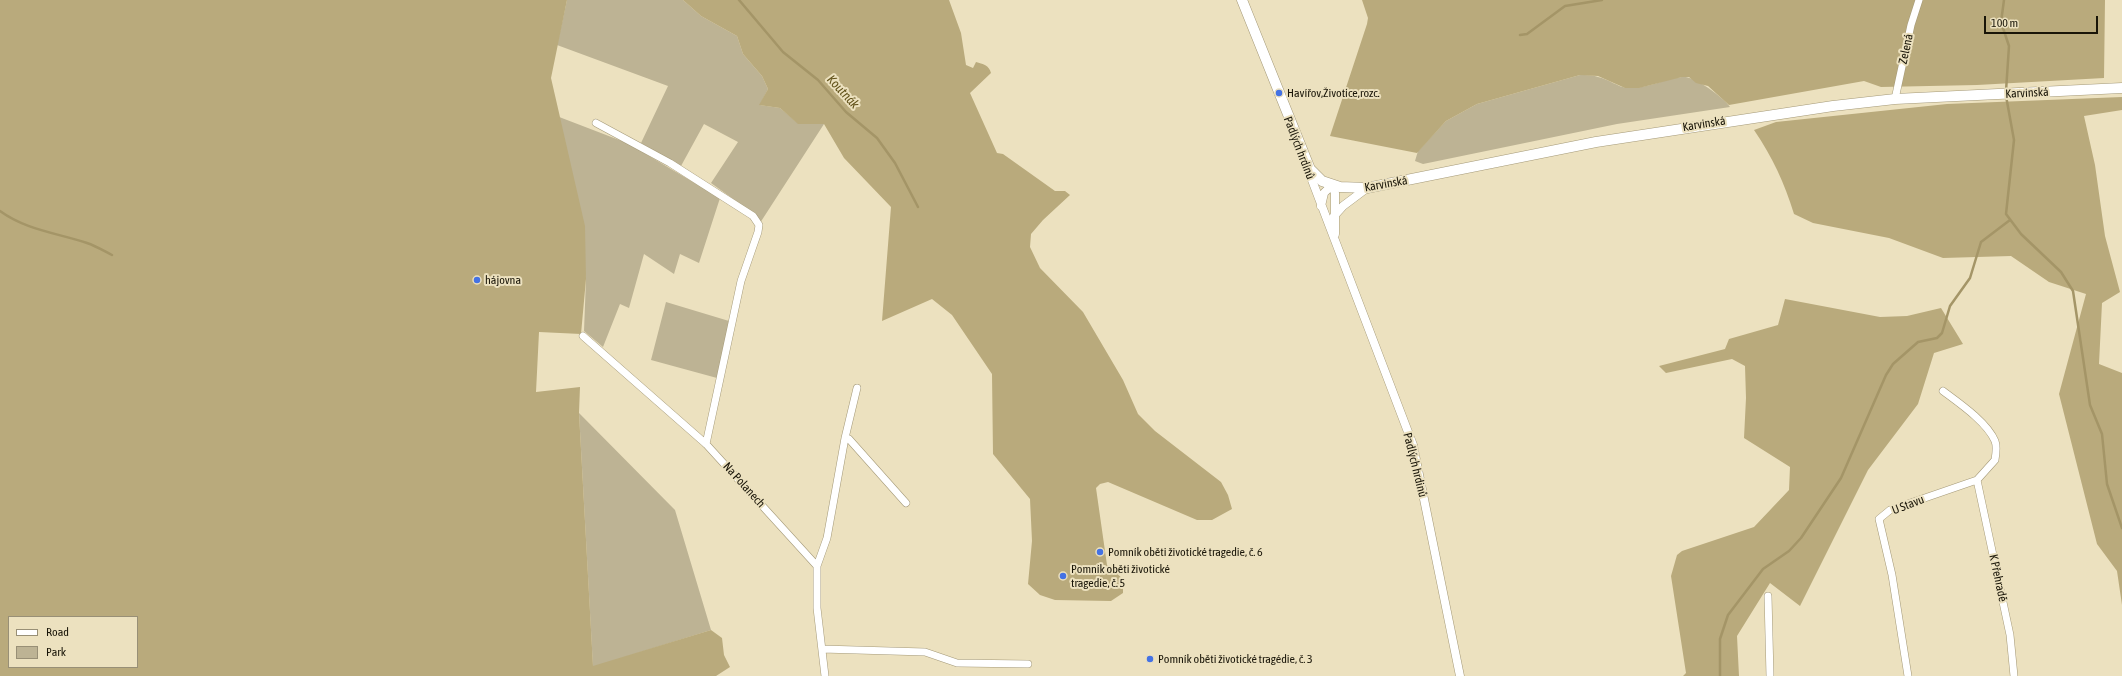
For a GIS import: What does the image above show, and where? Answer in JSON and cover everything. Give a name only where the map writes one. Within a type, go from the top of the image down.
[{"type":"main road","name":"Padlých hrdinů","points":[[1242,0],[1304,158]]},
{"type":"main road","name":"Karvinská","points":[[1304,158],[1314,174],[1332,185],[1350,188],[1367,188],[1500,160],[1643,134],[1895,99],[2122,88]]},
{"type":"street","name":"Zelená","points":[[1895,99],[1911,26],[1919,0]]},
{"type":"street","points":[[596,123],[670,163],[753,216],[759,225],[741,281],[706,444]]},
{"type":"street","name":"Padlých hrdinů","points":[[1304,158],[1413,445],[1460,676]]},
{"type":"street","name":"Padlých hrdinů","points":[[1321,206],[1324,193],[1332,185],[1335,193],[1335,240]]},
{"type":"street","points":[[1334,216],[1343,206],[1367,188]]},
{"type":"street","name":"Na Polanech","points":[[583,336],[706,444],[817,566]]},
{"type":"street","points":[[825,676],[817,608],[817,566],[827,538],[845,438],[857,388]]},
{"type":"street","name":"U Stavu","points":[[1908,676],[1892,575],[1879,519],[1890,510],[1977,480],[1995,460],[1996,442],[1989,430],[1943,391]]},
{"type":"street","points":[[845,438],[849,439],[906,503]]},
{"type":"street","name":"K Přehradě","points":[[1977,480],[2010,635],[2014,676]]},
{"type":"street","points":[[1768,596],[1770,676]]},
{"type":"street","points":[[822,649],[925,652],[957,664],[1028,664]]},
{"type":"green space","points":[[567,0],[683,0],[701,16],[737,36],[743,54],[762,76],[768,89],[760,105],[780,108],[798,123],[824,124],[760,223],[754,214],[711,183],[738,142],[704,124],[681,166],[641,143],[668,86],[557,45]]},
{"type":"green space","points":[[1580,75],[1596,76],[1627,88],[1642,87],[1675,78],[1687,77],[1708,88],[1730,107],[1617,124],[1423,164],[1415,161],[1418,151],[1446,121],[1477,104]]},
{"type":"green space","points":[[554,115],[627,143],[720,198],[699,263],[680,254],[674,274],[644,254],[629,308],[620,304],[603,347],[584,331],[586,279]]},
{"type":"green space","points":[[666,302],[729,321],[717,378],[651,360]]},
{"type":"green space","points":[[579,413],[675,510],[711,630],[593,667]]},
{"type":"shaded area","points":[[0,0],[567,0],[551,78],[585,226],[586,279],[581,334],[539,332],[536,392],[580,387],[579,413],[593,666],[711,630],[722,638],[724,655],[730,667],[716,676],[0,676]]},
{"type":"shaded area","points":[[683,0],[949,0],[961,33],[966,65],[973,68],[976,62],[981,63],[990,70],[991,73],[970,93],[997,153],[1003,154],[1055,191],[1065,191],[1070,195],[1043,220],[1031,234],[1030,247],[1040,268],[1083,312],[1123,380],[1138,414],[1155,431],[1221,482],[1228,495],[1232,509],[1212,520],[1197,520],[1108,482],[1100,484],[1096,488],[1107,565],[1123,579],[1123,593],[1111,601],[1055,600],[1040,595],[1028,584],[1032,541],[1030,499],[993,454],[992,374],[952,315],[932,299],[882,321],[891,207],[844,158],[824,124],[798,124],[780,108],[759,105],[768,89],[762,76],[743,54],[737,36],[701,16]]},
{"type":"shaded area","points":[[1362,0],[2105,0],[2104,78],[1977,85],[1881,87],[1864,81],[1729,105],[1708,86],[1696,83],[1689,77],[1682,77],[1639,88],[1625,88],[1598,76],[1580,75],[1477,104],[1446,121],[1417,153],[1330,136],[1367,24],[1368,18]]},
{"type":"shaded area","points":[[2122,97],[2122,110],[2084,116],[2095,165],[2105,236],[2120,292],[2102,303],[2099,364],[2122,373],[2122,605],[2117,571],[2097,544],[2059,394],[2086,294],[2049,282],[2011,256],[1943,258],[1889,238],[1813,223],[1794,214],[1777,170],[1767,150],[1754,130],[1776,122],[1947,104]]},
{"type":"shaded area","points":[[1785,299],[1880,317],[1907,316],[1941,308],[1963,344],[1934,353],[1918,404],[1868,470],[1800,606],[1770,583],[1737,636],[1739,676],[1683,676],[1686,673],[1671,576],[1677,555],[1682,551],[1754,527],[1789,490],[1790,467],[1744,438],[1746,398],[1745,366],[1732,359],[1666,373],[1659,366],[1725,349],[1729,339],[1778,325]]},
{"type":"waterway","name":"Koutnák","points":[[739,0],[783,52],[818,80],[846,112],[877,138],[895,163],[918,207]]},
{"type":"waterway","points":[[1520,35],[1527,34],[1565,6],[1602,0]]},
{"type":"waterway","points":[[2004,0],[2001,22],[2009,46],[2006,91]]},
{"type":"waterway","points":[[2006,96],[2014,140],[2006,214],[2021,234],[2061,272],[2073,291],[2090,405],[2102,434],[2107,484],[2122,528]]},
{"type":"waterway","points":[[0,211],[20,223],[87,243],[112,255]]},
{"type":"waterway","points":[[1720,676],[1720,639],[1728,615],[1763,569],[1789,551],[1801,538],[1841,478],[1886,375],[1893,364],[1918,342],[1937,338],[1942,333],[1950,306],[1970,278],[1981,242],[2010,220]]},
{"type":"place","name":"Havířov,Životice,rozc.","points":[[1279,93]]},
{"type":"place","name":"hájovna","points":[[477,280]]},
{"type":"place","name":"Pomník oběti životické tragedie, č. 6","points":[[1100,552]]},
{"type":"place","name":"Pomník oběti životické tragedie, č. 5","points":[[1063,576]]},
{"type":"place","name":"Pomník oběti životické tragédie, č. 3","points":[[1150,659]]}]
